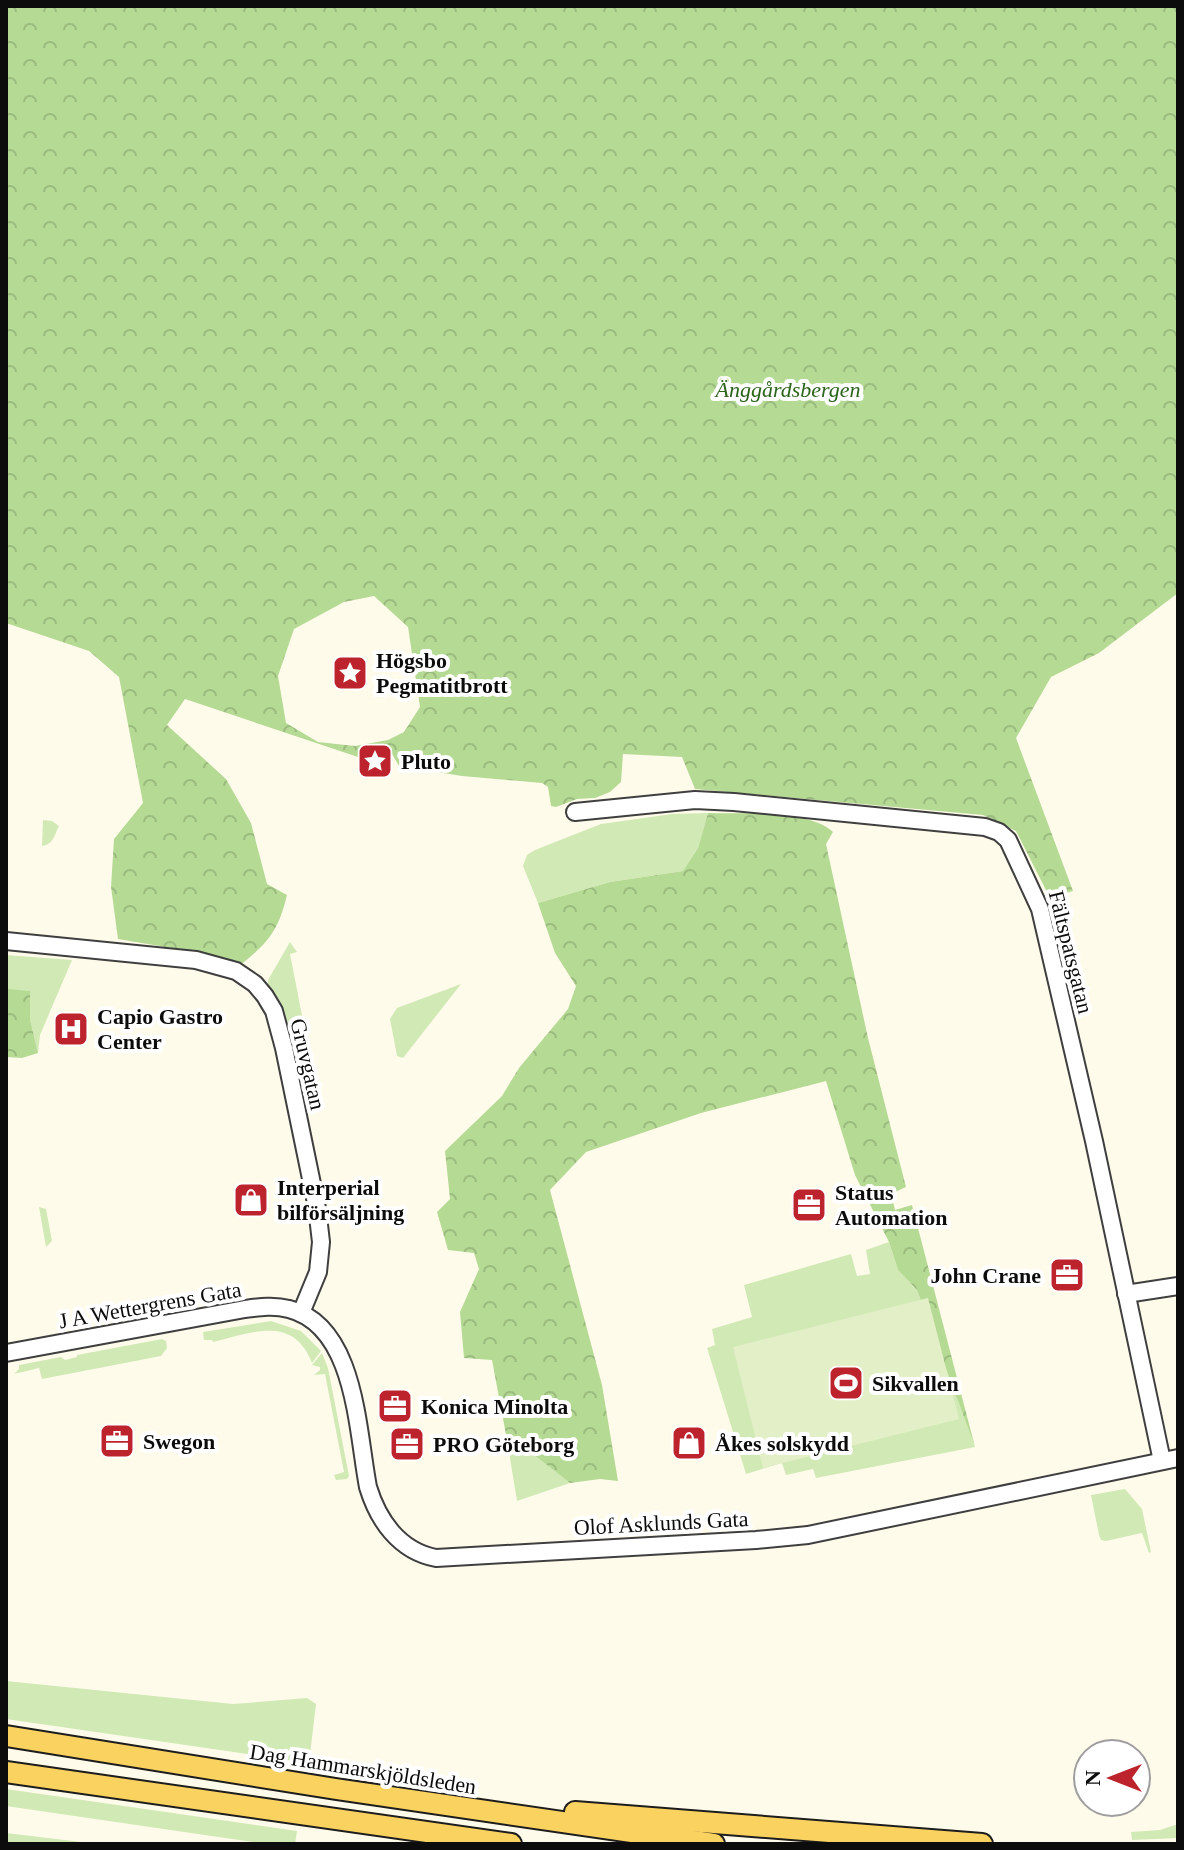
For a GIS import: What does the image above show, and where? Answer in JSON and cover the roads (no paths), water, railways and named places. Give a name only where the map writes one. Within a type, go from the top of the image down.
[{"type":"main road","name":"Dag Hammarskjöldsleden","points":[[6,1736],[336,1789],[714,1844]]},
{"type":"main road","points":[[6,1772],[511,1844]]},
{"type":"main road","points":[[336,1789],[588,1813],[982,1844]]},
{"type":"main road","points":[[347,1822],[460,1844]]},
{"type":"street","name":"Fältspatsgatan","points":[[575,812],[695,800],[734,802],[985,827],[999,832],[1008,840],[1040,909],[1126,1294],[1170,1460]]},
{"type":"street","name":"Gruvgatan","points":[[6,941],[196,960],[236,971],[255,984],[265,996],[274,1011],[284,1048],[317,1208],[321,1242],[318,1272],[301,1313]]},
{"type":"street","points":[[1126,1294],[1178,1286]]},
{"type":"street","name":"J A Wettergrens Gata","points":[[6,1353],[245,1309],[272,1306],[301,1313]]},
{"type":"street","name":"Olof Asklunds Gata","points":[[301,1313],[320,1325],[338,1350],[348,1378],[368,1487],[385,1525],[411,1550],[436,1558],[808,1535],[1170,1460]]},
{"type":"place","name":"Högsbo Pegmatitbrott","points":[[350,673]]},
{"type":"place","name":"Pluto","points":[[375,761]]},
{"type":"place","name":"Capio Gastro Center","points":[[71,1029]]},
{"type":"place","name":"Interperial bilförsäljning","points":[[251,1200]]},
{"type":"place","name":"Status Automation","points":[[809,1205]]},
{"type":"place","name":"John Crane","points":[[1067,1275]]},
{"type":"place","name":"Sikvallen","points":[[846,1383]]},
{"type":"place","name":"Konica Minolta","points":[[395,1406]]},
{"type":"place","name":"Swegon","points":[[117,1441]]},
{"type":"place","name":"Åkes solskydd","points":[[689,1443]]},
{"type":"place","name":"PRO Göteborg","points":[[407,1444]]},
{"type":"park label","name":"Änggårdsbergen","points":[[788,389]]}]
